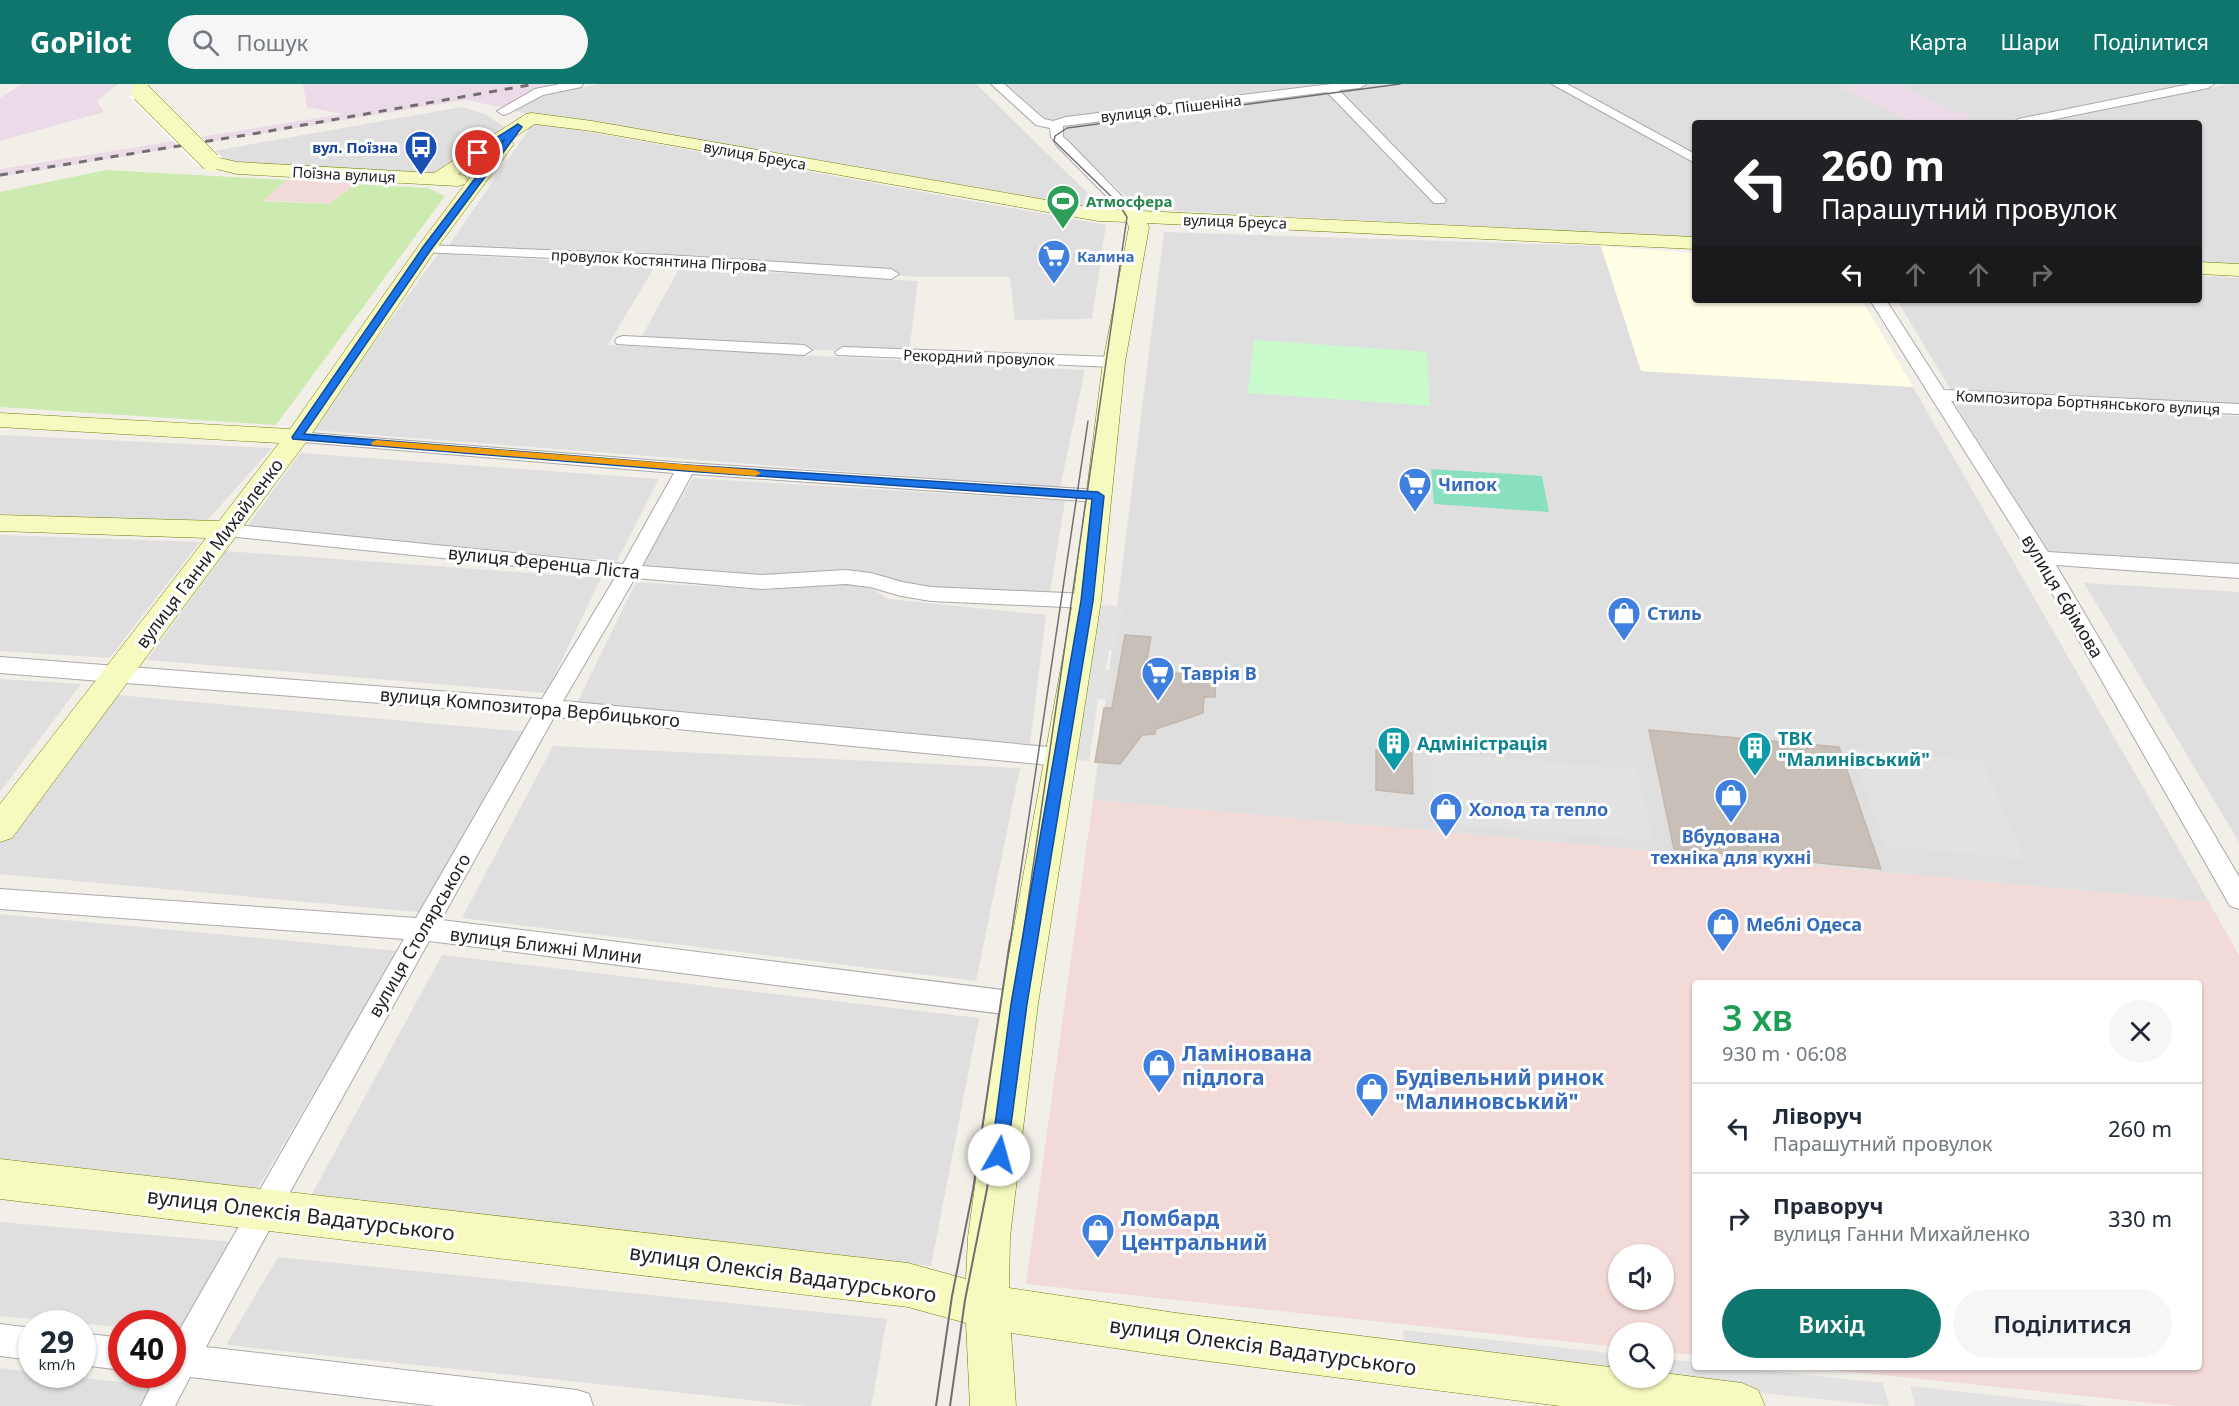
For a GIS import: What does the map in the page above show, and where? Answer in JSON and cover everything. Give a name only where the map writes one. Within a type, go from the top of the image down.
[{"type":"street","points":[[525,122],[503,111],[539,92],[577,84]]},
{"type":"street","points":[[993,1406],[987,1307],[989,1237],[1019,1004],[1087,601],[1114,362],[1139,227],[1136,217],[1057,137],[1058,129],[1054,125],[1040,122],[997,84]]},
{"type":"street","name":"вулиця Ф. Пішеніна","points":[[1054,125],[1066,121],[1360,84]]},
{"type":"street","points":[[1558,84],[1692,157]]},
{"type":"street","points":[[2033,120],[2208,84]]},
{"type":"street","name":"Поїзна вулиця","points":[[145,88],[211,162],[237,168],[478,181]]},
{"type":"street","points":[[1330,88],[1439,200]]},
{"type":"street","points":[[438,179],[525,122]]},
{"type":"street","name":"вулиця Ганни Михайленко","points":[[0,829],[297,437],[426,249],[525,122]]},
{"type":"street","name":"вулиця Бреуса","points":[[525,122],[592,126],[1071,212],[1692,243]]},
{"type":"street","name":"провулок Костянтина Пігрова","points":[[426,249],[666,259],[891,273]]},
{"type":"street","points":[[2202,268],[2239,270]]},
{"type":"street","name":"вулиця Єфімова","points":[[1880,303],[2042,558],[2239,898]]},
{"type":"street","points":[[623,341],[804,350]]},
{"type":"street","name":"Рекордний провулок","points":[[843,352],[1114,362]]},
{"type":"street","name":"Композитора Бортнянського вулиця","points":[[1938,394],[2239,409]]},
{"type":"street","points":[[0,420],[297,437],[686,468],[1098,496]]},
{"type":"street","name":"вулиця Столярського","points":[[186,1346],[686,468]]},
{"type":"street","name":"вулиця Ференца Ліста","points":[[0,523],[227,530],[629,571],[762,582],[846,577],[871,580],[901,589],[931,594],[1087,601]]},
{"type":"street","points":[[2042,558],[2239,571]]},
{"type":"street","name":"вулиця Композитора Вербицького","points":[[0,665],[548,708],[1059,757]]},
{"type":"street","name":"вулиця Ближні Млини","points":[[0,899],[423,929],[1019,1004]]},
{"type":"street","name":"вулиця Олексія Вадатурського","points":[[0,1179],[908,1285],[987,1307],[1356,1359],[1742,1406]]},
{"type":"street","points":[[0,1340],[18,1342]]},
{"type":"street","points":[[186,1361],[577,1406]]},
{"type":"street","name":"вулиця Столярського","points":[[157,1406],[165,1388]]},
{"type":"shaded area","points":[[22,84],[118,84],[97,101],[104,112],[0,141],[0,98]]},
{"type":"shaded area","points":[[303,84],[569,84],[537,91],[501,107],[465,100],[0,177],[0,169],[343,114],[307,107]]},
{"type":"shaded area","points":[[600,84],[976,84],[1107,212],[1088,214],[514,111],[537,96]]},
{"type":"shaded area","points":[[1003,84],[1554,84],[1692,163],[1692,238],[1140,209]],"holes":[[[1329,88],[1331,88],[1446,204],[1438,204]]]},
{"type":"shaded area","points":[[1561,84],[1856,84],[1843,88],[1912,120],[1692,120],[1692,153]]},
{"type":"shaded area","points":[[1856,84],[1897,84],[1976,120],[1912,120],[1842,87]]},
{"type":"shaded area","points":[[1897,84],[2187,84],[2016,120],[1976,120]]},
{"type":"shaded area","points":[[2229,84],[2239,84],[2239,265],[2202,262],[2202,120],[2051,120]]},
{"type":"shaded area","points":[[462,107],[485,114],[505,127],[453,168],[435,174],[219,163],[208,152]]},
{"type":"shaded area","points":[[534,122],[1106,225],[1092,319],[1015,320],[1010,277],[921,277],[449,245]]},
{"type":"shaded area","points":[[315,178],[351,181],[354,184],[330,204],[261,200],[287,180]]},
{"type":"shaded area","points":[[1164,232],[1601,246],[1641,371],[1913,387],[2209,902],[1093,800]]},
{"type":"shaded area","points":[[1601,246],[1692,253],[1692,303],[1864,303],[1913,387],[1641,371]]},
{"type":"shaded area","points":[[438,254],[655,266],[608,345],[1085,370],[1060,488],[311,430]]},
{"type":"shaded area","points":[[680,267],[918,281],[909,352],[788,349],[642,336]]},
{"type":"shaded area","points":[[2202,276],[2239,278],[2239,404],[1952,392],[1899,303],[2202,303]]},
{"type":"shaded area","points":[[1954,403],[2239,416],[2239,565],[2049,553]]},
{"type":"shaded area","points":[[0,435],[272,448],[204,524],[0,514]]},
{"type":"shaded area","points":[[300,453],[659,479],[617,561],[244,531]]},
{"type":"shaded area","points":[[693,478],[1065,501],[1050,593],[901,589],[878,575],[819,572],[764,580],[640,566]]},
{"type":"shaded area","points":[[0,535],[200,542],[109,658],[0,651]]},
{"type":"shaded area","points":[[226,551],[601,578],[546,693],[147,660]]},
{"type":"shaded area","points":[[636,582],[768,590],[819,583],[868,586],[888,599],[1046,615],[1030,744],[576,705]]},
{"type":"shaded area","points":[[2084,583],[2239,592],[2239,842]]},
{"type":"shaded area","points":[[1100,605],[1123,607],[1116,650],[1109,650],[1106,670],[1113,671],[1109,700],[1098,699],[1089,761],[1075,760]]},
{"type":"shaded area","points":[[0,679],[81,684],[0,792]]},
{"type":"shaded area","points":[[106,694],[527,732],[428,913],[0,874],[0,843]]},
{"type":"shaded area","points":[[553,746],[1020,768],[976,981],[462,918]]},
{"type":"shaded area","points":[[1851,749],[1982,761],[2025,859],[1885,846]]},
{"type":"shaded area","points":[[1430,753],[1637,769],[1653,841],[1435,823]]},
{"type":"shaded area","name":"Будівельний ринок \"Малиновський\"","points":[[1093,800],[2209,902],[2239,955],[2239,1406],[2180,1406],[1834,1370],[2202,1370],[2202,980],[1692,980],[1692,1355],[1674,1353],[1674,1322],[1608,1322],[1608,1346],[1026,1284]]},
{"type":"shaded area","points":[[0,914],[398,951],[257,1189],[0,1158]]},
{"type":"shaded area","points":[[442,955],[979,1018],[931,1266],[312,1194]]},
{"type":"shaded area","points":[[0,1222],[234,1242],[186,1331],[186,1310],[108,1310],[108,1326],[96,1325],[96,1310],[18,1310],[18,1318],[0,1316]]},
{"type":"shaded area","points":[[278,1257],[887,1319],[871,1406],[807,1406],[226,1345]]},
{"type":"shaded area","points":[[1403,1330],[1608,1353],[1608,1376],[1404,1351]]},
{"type":"shaded area","points":[[1674,1360],[1692,1362],[1692,1370],[1761,1370],[1883,1383],[1889,1406],[1674,1384]]},
{"type":"shaded area","points":[[0,1368],[18,1370],[18,1388],[96,1388],[96,1379],[108,1381],[108,1388],[161,1388],[152,1406],[0,1406]]},
{"type":"shaded area","points":[[1910,1386],[2092,1406],[1915,1406]]},
{"type":"green space","points":[[106,170],[287,180],[262,201],[330,204],[355,184],[428,188],[445,196],[276,425],[0,407],[0,192]]},
{"type":"green space","points":[[1254,340],[1427,352],[1430,406],[1248,393]]},
{"type":"green space","points":[[1431,469],[1542,476],[1549,512],[1434,504]]},
{"type":"pier","points":[[154,89],[224,159],[197,166],[129,96]]},
{"type":"building","name":"Таврія В","points":[[1125,635],[1151,637],[1145,670],[1216,677],[1215,697],[1204,697],[1203,713],[1156,729],[1155,734],[1142,735],[1120,764],[1095,762],[1104,708],[1112,708]]},
{"type":"building","name":"ТВК \"Малинівський\"","points":[[1649,730],[1839,747],[1881,869],[1674,849]]},
{"type":"building","name":"Адміністрація","points":[[1376,750],[1412,753],[1413,794],[1376,790]]},
{"type":"tram line","points":[[1022,943],[1127,217],[1118,203],[1054,141],[1055,136],[1067,128],[1400,84]]},
{"type":"tram line","points":[[1010,943],[1088,421]]},
{"type":"tram line","points":[[936,1406],[952,1296],[973,1190],[1010,941]]},
{"type":"tram line","points":[[950,1406],[965,1300],[987,1189],[1023,941]]},
{"type":"railway","points":[[0,175],[258,133],[535,84]]},
{"type":"slow traffic","points":[[376,443],[755,473]]},
{"type":"place","name":"вул. Поїзна","points":[[421,176]]},
{"type":"place","name":"Атмосфера","points":[[1063,230]]},
{"type":"place","name":"Калина","points":[[1054,285]]},
{"type":"place","name":"Чипок","points":[[1415,513]]},
{"type":"place","name":"Стиль","points":[[1624,642]]},
{"type":"place","name":"Таврія В","points":[[1158,702]]},
{"type":"place","name":"Адміністрація","points":[[1394,772]]},
{"type":"place","name":"ТВК \"Малинівський\"","points":[[1755,777]]},
{"type":"place","name":"Вбудована техніка для кухні","points":[[1731,824]]},
{"type":"place","name":"Холод та тепло","points":[[1446,838]]},
{"type":"place","name":"Меблі Одеса","points":[[1723,953]]},
{"type":"place","name":"Ламінована підлога","points":[[1159,1094]]},
{"type":"place","name":"Будівельний ринок \"Малиновський\"","points":[[1372,1118]]},
{"type":"place","name":"Ломбард Центральний","points":[[1098,1259]]},
{"type":"route","points":[[478,153],[518,127],[426,249],[297,437],[686,468],[1098,496],[1087,601],[1019,1004],[999,1155]]}]
